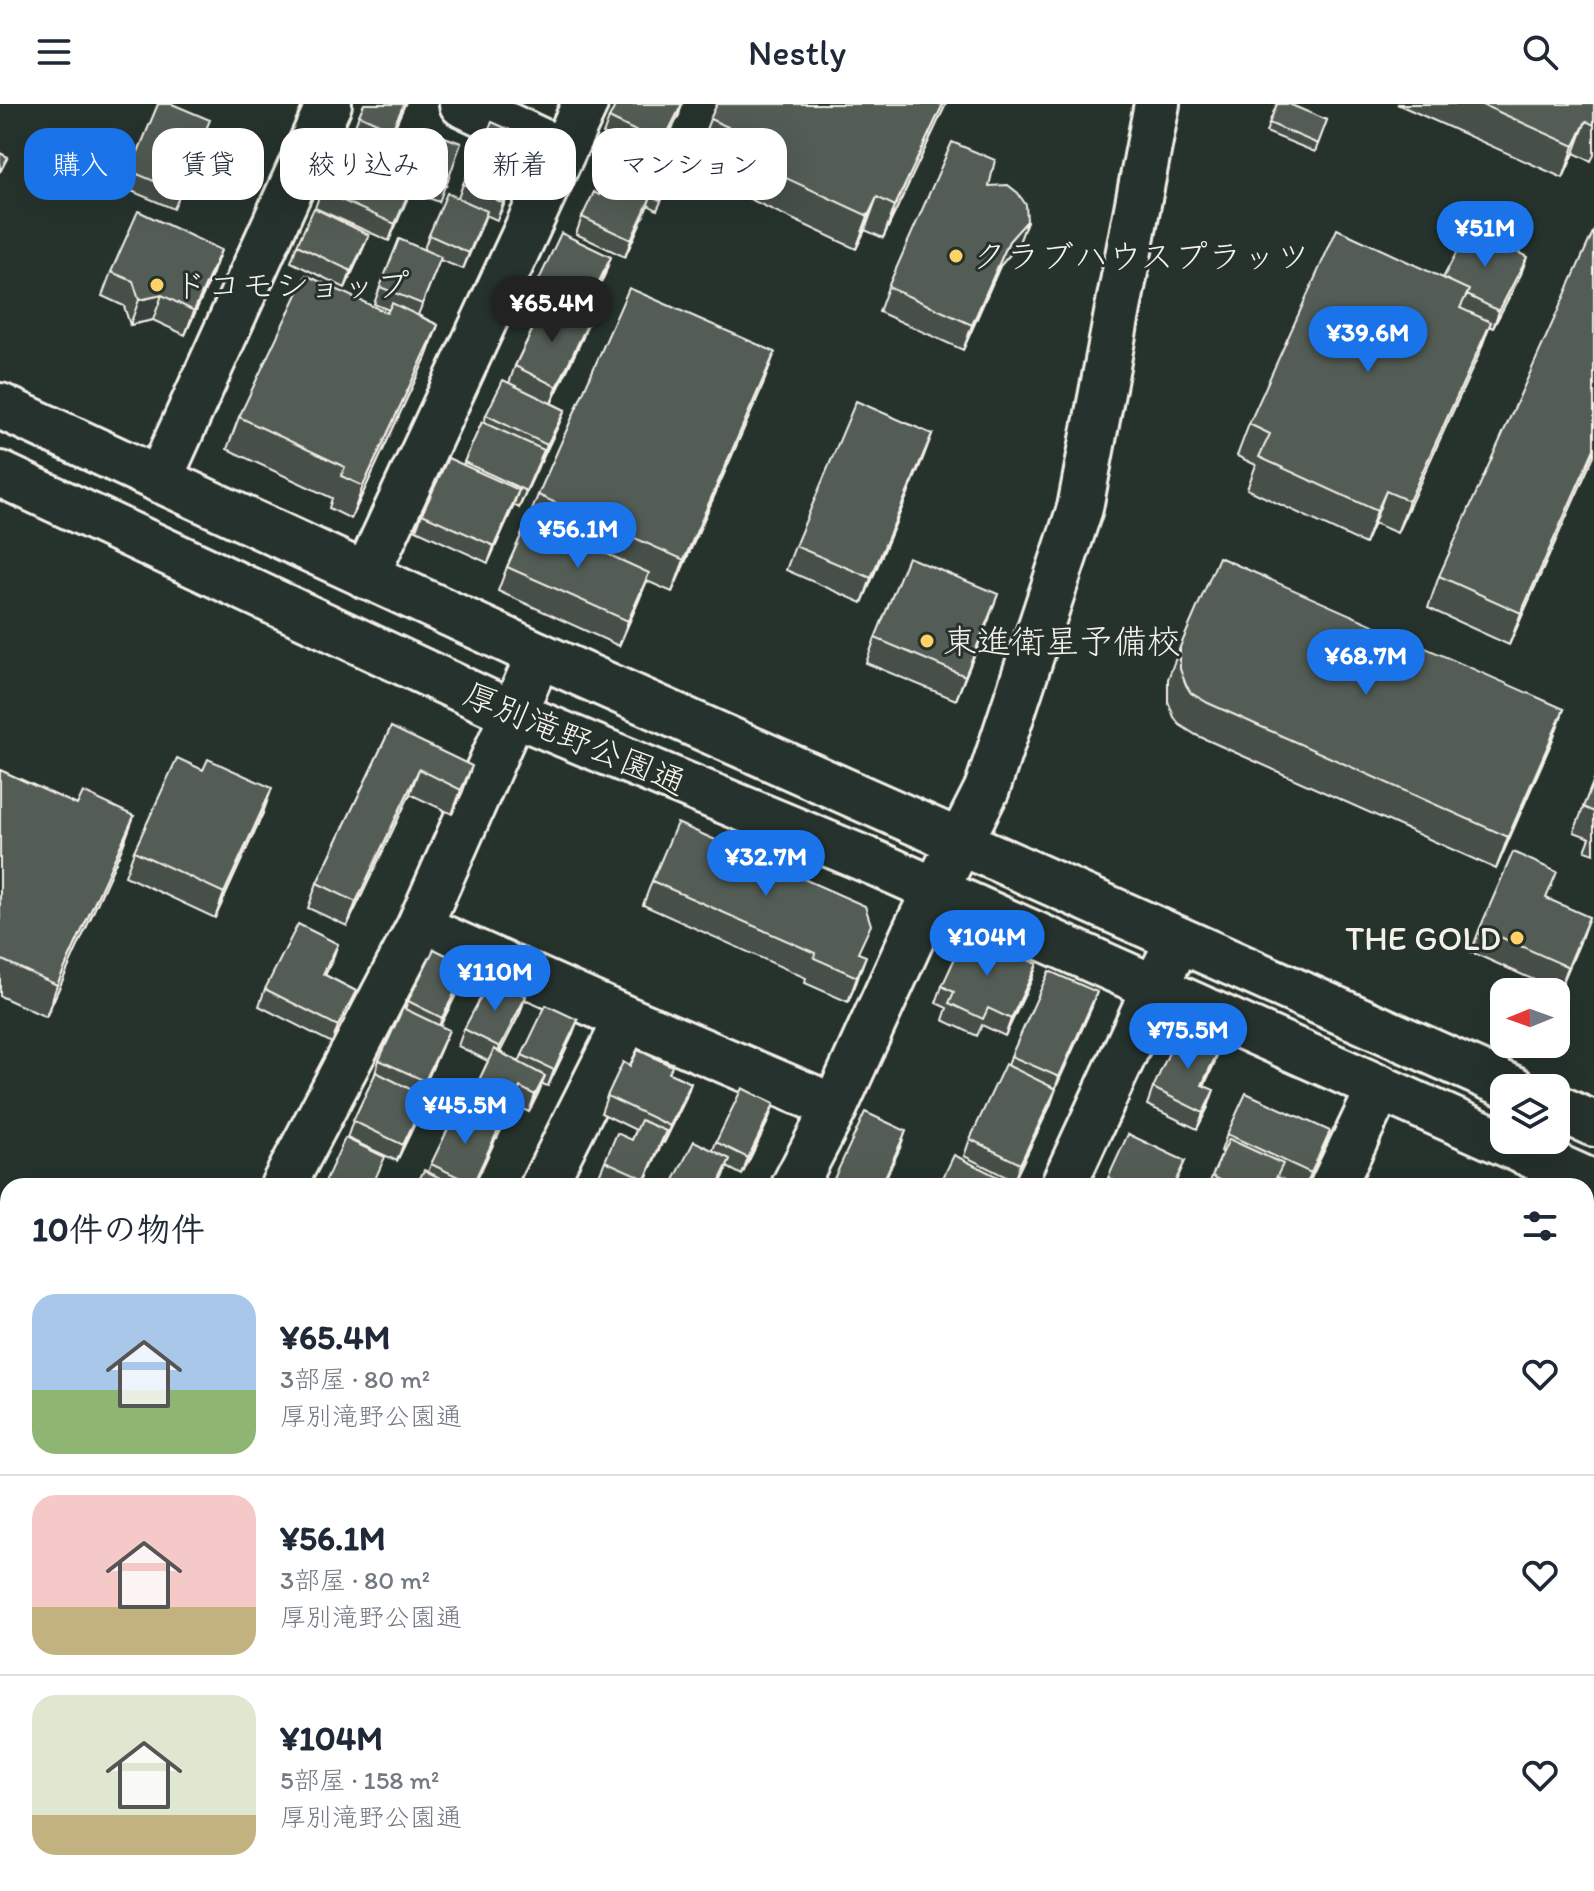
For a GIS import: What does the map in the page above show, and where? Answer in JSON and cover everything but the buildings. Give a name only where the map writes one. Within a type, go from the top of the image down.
[{"type":"street","points":[[159,480],[329,104]]},
{"type":"street","points":[[462,104],[513,128]]},
{"type":"street","points":[[573,128],[585,104]]},
{"type":"street","points":[[798,1178],[835,1107],[916,929],[987,789],[1080,508],[1157,104]]},
{"type":"street","points":[[366,576],[539,200]]},
{"type":"street","name":"厚別滝野公園通","points":[[0,406],[539,655],[1490,1078]]},
{"type":"street","name":"厚別滝野公園通","points":[[0,474],[512,713],[877,864],[1583,1178]]},
{"type":"street","points":[[287,1178],[419,927],[539,655]]},
{"type":"street","points":[[419,927],[835,1107]]},
{"type":"street","points":[[1067,1178],[1179,940]]},
{"type":"street","points":[[547,1178],[627,1019]]},
{"type":"street","points":[[1337,1178],[1380,1087]]},
{"type":"street","points":[[1570,1113],[1594,1124]]},
{"type":"place","name":"クラブハウスプラッツ","points":[[956,256]]},
{"type":"place","name":"ドコモショップ","points":[[157,285]]},
{"type":"place","name":"東進衛星予備校","points":[[927,641]]},
{"type":"place","name":"THE GOLD","points":[[1517,938]]}]
